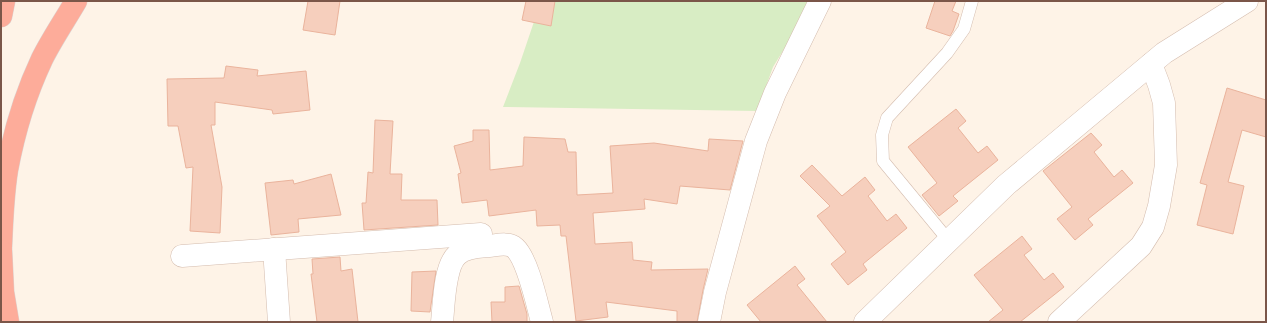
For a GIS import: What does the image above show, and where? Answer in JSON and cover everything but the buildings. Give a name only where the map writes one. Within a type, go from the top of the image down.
[{"type":"highway","points":[[1,16],[4,1]]},
{"type":"highway","points":[[1,246],[2,209],[7,176],[16,133],[28,93],[42,58],[76,1]]},
{"type":"highway","points":[[1,251],[3,292],[8,322]]},
{"type":"street","points":[[709,322],[715,292],[756,142],[775,93],[820,1]]},
{"type":"street","points":[[866,322],[1006,185],[1164,53],[1247,1]]},
{"type":"street","points":[[1059,322],[1141,246],[1153,227],[1159,206],[1166,165],[1164,102],[1151,64]]},
{"type":"street","points":[[182,256],[482,234]]},
{"type":"street","points":[[442,322],[450,264],[457,255],[467,249],[504,244],[515,248],[522,257],[527,269],[542,322]]},
{"type":"street","points":[[274,249],[279,322]]},
{"type":"lane","points":[[949,241],[883,160],[882,135],[887,118],[947,53],[964,29],[972,1]]},
{"type":"green space","points":[[541,1],[810,1],[802,20],[773,67],[757,111],[503,107]]}]
